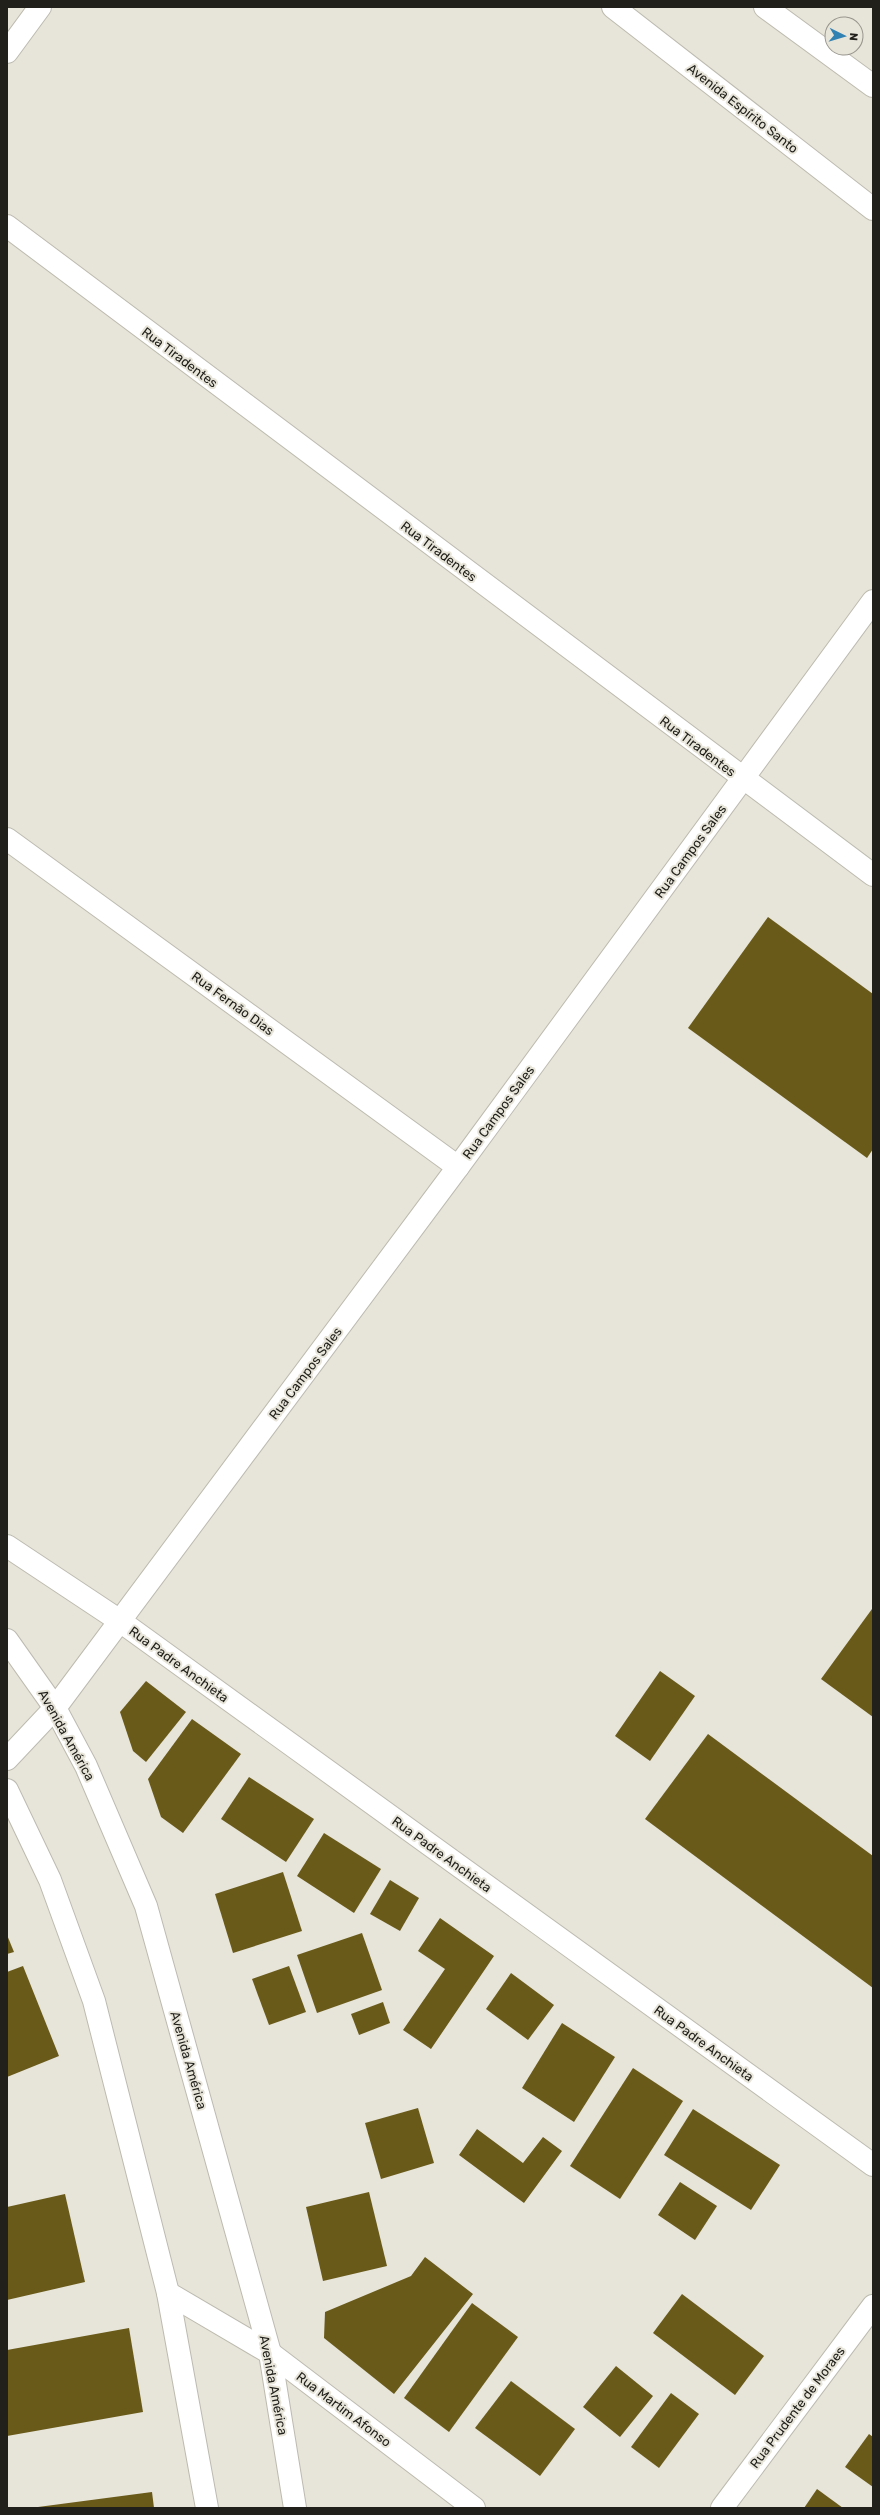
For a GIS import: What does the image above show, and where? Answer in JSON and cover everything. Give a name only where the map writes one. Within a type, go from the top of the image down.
[{"type":"street","points":[[7,52],[40,7]]},
{"type":"street","name":"Avenida Espírito Santo","points":[[613,7],[873,209]]},
{"type":"street","points":[[765,7],[873,86]]},
{"type":"street","name":"Rua Tiradentes","points":[[7,226],[743,780],[873,875]]},
{"type":"street","name":"Rua Campos Sales","points":[[7,1759],[55,1708],[458,1167],[873,601]]},
{"type":"street","name":"Rua Fernão Dias","points":[[7,839],[458,1167]]},
{"type":"street","name":"Rua Padre Anchieta","points":[[7,1546],[120,1621],[873,2165]]},
{"type":"street","name":"Avenida América","points":[[7,1640],[55,1708],[86,1766],[146,1906],[270,2353],[295,2508]]},
{"type":"street","points":[[7,1790],[50,1880],[94,2000],[168,2293],[207,2508]]},
{"type":"street","name":"Rua Martim Afonso","points":[[168,2293],[270,2353],[474,2508]]},
{"type":"street","name":"Rua Prudente de Moraes","points":[[722,2508],[873,2306]]},
{"type":"building","points":[[768,917],[873,994],[873,1149],[867,1158],[688,1028]]},
{"type":"building","points":[[872,1609],[873,1610],[873,1717],[821,1679]]},
{"type":"building","points":[[660,1671],[695,1696],[650,1761],[615,1736]]},
{"type":"building","points":[[146,1681],[186,1712],[146,1762],[133,1751],[120,1712]]},
{"type":"building","points":[[192,1719],[241,1754],[183,1833],[161,1817],[148,1779]]},
{"type":"building","points":[[708,1734],[873,1856],[873,1988],[645,1819]]},
{"type":"building","points":[[249,1777],[314,1819],[286,1862],[221,1819]]},
{"type":"building","points":[[324,1833],[381,1869],[354,1913],[297,1876]]},
{"type":"building","points":[[283,1872],[302,1931],[233,1953],[215,1894]]},
{"type":"building","points":[[390,1880],[419,1898],[400,1931],[370,1914]]},
{"type":"building","points":[[440,1918],[494,1956],[431,2049],[403,2030],[445,1969],[418,1951]]},
{"type":"building","points":[[362,1933],[382,1990],[317,2013],[297,1955]]},
{"type":"building","points":[[7,1935],[14,1952],[7,1954]]},
{"type":"building","points":[[23,1966],[59,2056],[7,2077],[7,1972]]},
{"type":"building","points":[[289,1966],[306,2012],[269,2025],[252,1979]]},
{"type":"building","points":[[511,1973],[554,2005],[528,2040],[486,2009]]},
{"type":"building","points":[[383,2002],[390,2023],[359,2035],[351,2014]]},
{"type":"building","points":[[562,2023],[615,2057],[574,2122],[522,2088]]},
{"type":"building","points":[[633,2068],[683,2101],[620,2199],[570,2166]]},
{"type":"building","points":[[418,2108],[434,2163],[381,2179],[365,2123]]},
{"type":"building","points":[[693,2109],[780,2165],[751,2210],[664,2155]]},
{"type":"building","points":[[477,2129],[523,2163],[543,2137],[562,2151],[524,2203],[459,2155]]},
{"type":"building","points":[[680,2182],[717,2206],[695,2240],[658,2215]]},
{"type":"building","points":[[369,2192],[387,2266],[323,2281],[306,2207]]},
{"type":"building","points":[[65,2194],[85,2282],[7,2300],[7,2207]]},
{"type":"building","points":[[425,2257],[473,2294],[394,2394],[324,2338],[325,2312],[411,2276]]},
{"type":"building","points":[[682,2294],[764,2356],[735,2395],[653,2333]]},
{"type":"building","points":[[472,2303],[518,2337],[449,2432],[404,2398]]},
{"type":"building","points":[[129,2328],[143,2412],[7,2436],[7,2350]]},
{"type":"building","points":[[616,2366],[653,2396],[620,2437],[583,2407]]},
{"type":"building","points":[[511,2381],[575,2429],[540,2476],[475,2428]]},
{"type":"building","points":[[671,2393],[699,2414],[659,2468],[631,2447]]},
{"type":"building","points":[[869,2434],[873,2437],[873,2487],[845,2467]]},
{"type":"building","points":[[817,2489],[843,2508],[804,2508]]},
{"type":"building","points":[[152,2492],[154,2508],[38,2508],[38,2507]]}]
